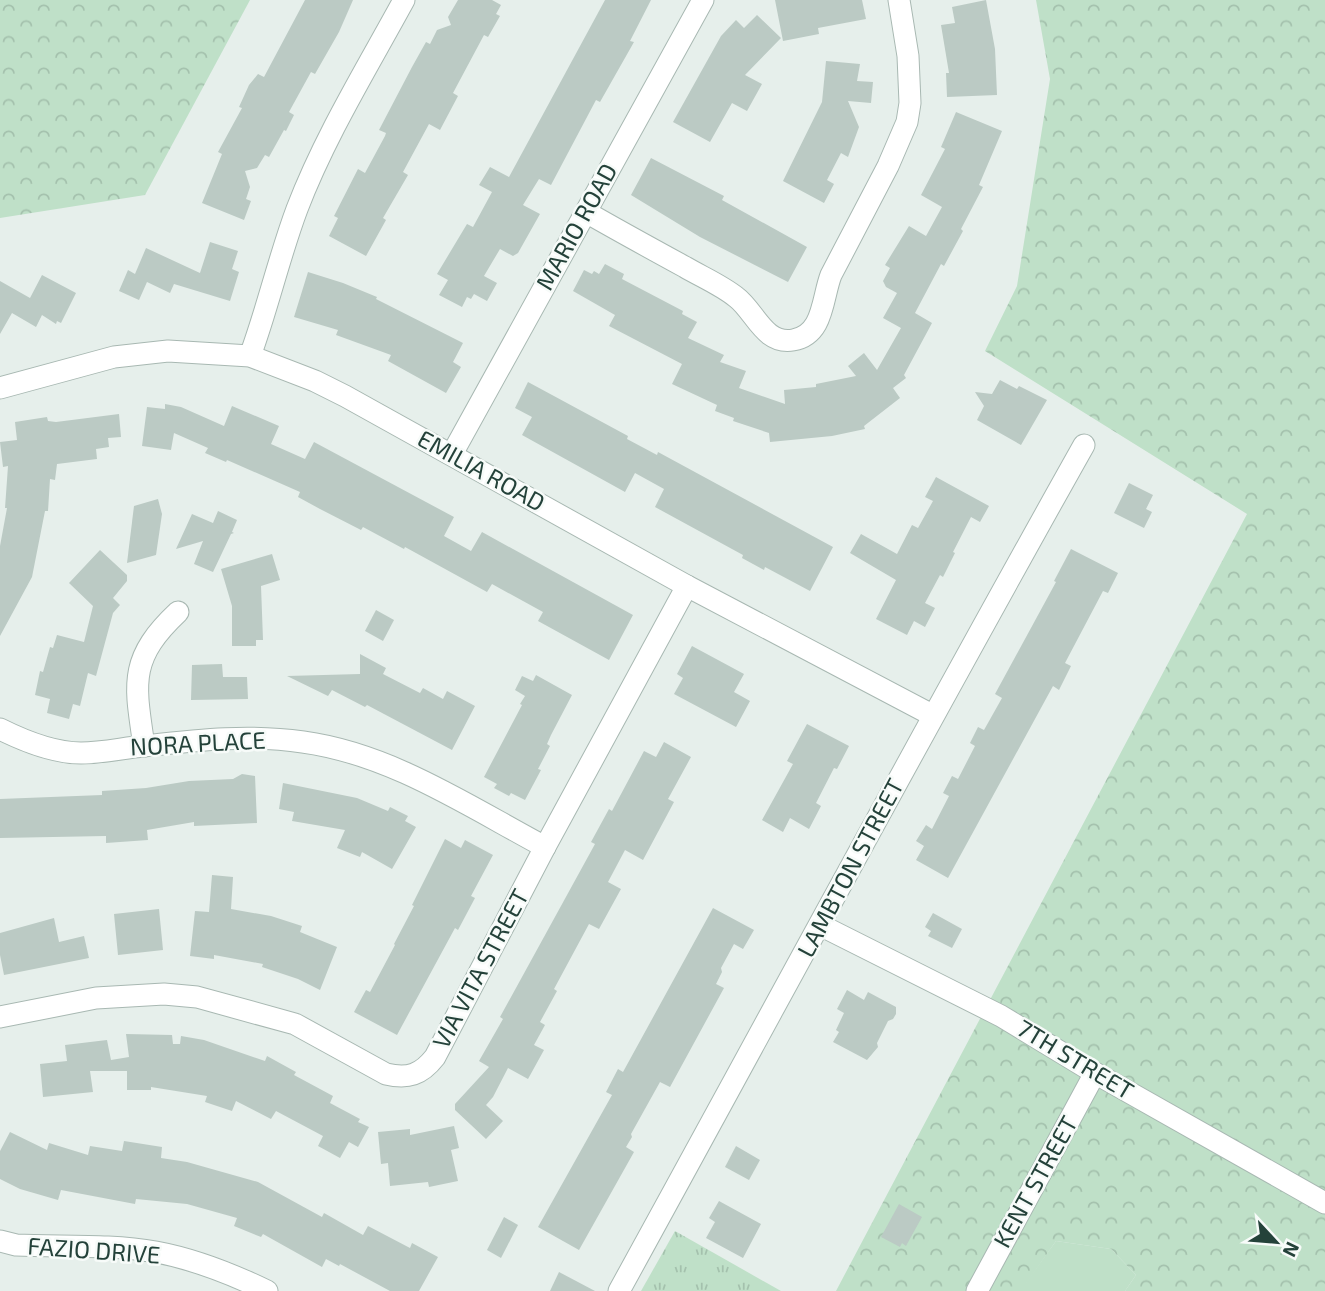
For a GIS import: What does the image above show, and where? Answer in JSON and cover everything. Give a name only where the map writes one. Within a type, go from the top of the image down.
[{"type":"street","points":[[250,356],[297,209],[308,183],[404,0]]},
{"type":"street","name":"MARIO ROAD","points":[[452,454],[703,0]]},
{"type":"street","points":[[586,212],[736,297],[769,334],[779,339],[793,340],[806,335],[820,319],[831,275],[888,166],[907,122],[910,103],[908,56],[899,0]]},
{"type":"street","name":"EMILIA ROAD","points":[[0,388],[114,357],[143,352],[250,356],[315,381],[452,454],[687,586],[932,715]]},
{"type":"street","name":"LAMBTON STREET","points":[[619,1291],[932,715],[1084,445]]},
{"type":"street","name":"VIA VITA STREET","points":[[0,1017],[96,998],[164,994],[197,997],[295,1024],[386,1074],[413,1076],[425,1069],[435,1057],[687,586]]},
{"type":"street","points":[[144,746],[136,691],[137,674],[151,640],[178,612]]},
{"type":"street","name":"NORA PLACE","points":[[0,729],[21,740],[79,753],[236,737],[333,747],[365,756],[414,778],[545,847]]},
{"type":"street","name":"7TH STREET","points":[[820,925],[1001,1016],[1095,1073],[1325,1203]]},
{"type":"street","name":"KENT STREET","points":[[977,1291],[1095,1073]]},
{"type":"street","name":"FAZIO DRIVE","points":[[0,1241],[16,1245],[156,1252],[217,1270],[267,1291]]},
{"type":"green space","points":[[0,0],[250,0],[145,195],[0,218]]},
{"type":"green space","points":[[1036,0],[1325,0],[1325,1291],[1125,1291],[1136,1275],[1111,1249],[1056,1241],[1021,1291],[836,1291],[1247,514],[985,351],[1017,286],[1050,79]]},
{"type":"green space","points":[[675,1231],[781,1291],[641,1291]]},
{"type":"green space","points":[[1056,1241],[1111,1249],[1136,1275],[1125,1291],[1020,1291]]},
{"type":"building","points":[[305,0],[353,0],[339,32],[315,74],[311,72],[289,112],[294,115],[286,131],[284,130],[269,157],[265,155],[257,168],[245,171],[250,187],[246,199],[251,201],[244,220],[202,203],[222,154],[218,152],[242,108],[239,107],[249,85],[258,74],[264,77]]},
{"type":"building","points":[[458,0],[492,0],[501,5],[496,14],[500,16],[488,37],[484,35],[453,93],[458,96],[440,130],[429,124],[403,172],[408,175],[383,218],[386,220],[366,256],[329,236],[338,218],[334,216],[358,169],[365,173],[385,136],[386,133],[379,130],[426,42],[430,44],[437,30],[451,25],[448,17]]},
{"type":"building","points":[[605,0],[651,0],[630,41],[634,42],[600,102],[596,100],[551,185],[539,179],[523,205],[540,214],[518,253],[513,256],[500,249],[484,276],[497,283],[487,301],[474,294],[471,299],[467,297],[462,307],[439,295],[448,280],[437,274],[467,224],[473,227],[492,192],[479,185],[490,167],[509,177]]},
{"type":"building","points":[[775,0],[862,0],[866,19],[818,28],[819,34],[783,41]]},
{"type":"building","points":[[986,0],[995,49],[997,95],[947,97],[946,73],[949,73],[941,25],[955,23],[952,7]]},
{"type":"building","points":[[757,15],[781,38],[745,75],[762,84],[747,111],[732,103],[710,142],[673,122],[721,36],[736,20],[744,28]]},
{"type":"building","points":[[826,61],[860,64],[857,81],[873,82],[871,103],[848,101],[859,127],[848,157],[841,153],[827,180],[834,184],[824,203],[783,181],[822,102]]},
{"type":"building","points":[[956,112],[1002,131],[979,185],[983,187],[961,229],[963,231],[944,266],[941,264],[915,313],[932,323],[904,375],[906,378],[893,388],[900,398],[864,426],[865,429],[832,436],[770,442],[769,433],[733,421],[734,418],[715,411],[717,405],[672,384],[682,364],[609,326],[615,315],[573,291],[584,270],[599,274],[605,264],[624,274],[622,279],[683,311],[682,314],[697,322],[688,338],[724,355],[720,362],[746,371],[739,388],[785,404],[784,390],[816,387],[816,384],[856,376],[848,366],[864,353],[877,370],[901,328],[883,318],[897,293],[886,287],[883,281],[890,268],[885,265],[909,226],[926,236],[942,207],[921,195],[945,149],[941,147]]},
{"type":"building","points":[[651,158],[724,196],[722,200],[807,247],[788,282],[700,237],[631,195]]},
{"type":"building","points":[[210,242],[238,251],[232,269],[239,272],[230,301],[174,284],[170,293],[147,282],[139,300],[119,291],[128,270],[135,274],[146,248],[200,273]]},
{"type":"building","points":[[308,272],[377,297],[376,299],[463,343],[453,362],[461,367],[446,393],[388,361],[391,355],[336,335],[338,330],[294,317]]},
{"type":"building","points":[[42,275],[76,293],[61,323],[57,321],[56,324],[42,315],[36,327],[12,313],[0,334],[0,281],[30,298]]},
{"type":"building","points":[[1000,380],[1047,400],[1021,445],[977,420],[984,406],[975,392],[992,394]]},
{"type":"building","points":[[528,382],[628,436],[627,439],[657,455],[658,452],[833,547],[810,591],[765,567],[764,570],[742,558],[743,555],[655,507],[664,489],[635,473],[625,492],[522,435],[532,417],[515,408]]},
{"type":"building","points":[[165,404],[181,407],[224,426],[232,406],[279,426],[271,444],[305,459],[314,442],[454,517],[444,536],[471,551],[482,532],[633,615],[609,660],[538,621],[543,612],[492,584],[487,592],[405,547],[404,549],[363,527],[361,530],[320,509],[298,497],[300,492],[205,453],[208,448],[174,433],[171,450],[142,446],[147,407],[165,409]]},
{"type":"building","points":[[119,414],[121,437],[108,438],[109,447],[96,449],[97,459],[57,464],[55,480],[50,479],[48,511],[45,511],[32,577],[0,636],[0,546],[7,508],[8,466],[3,467],[0,442],[17,440],[15,422],[47,417],[48,421],[56,422]]},
{"type":"building","points":[[936,477],[989,506],[980,522],[971,517],[943,577],[940,575],[925,603],[935,608],[925,627],[914,621],[907,635],[876,619],[896,580],[850,553],[861,534],[897,554],[912,525],[918,528],[933,501],[925,497]]},
{"type":"building","points":[[1129,483],[1153,495],[1146,509],[1152,512],[1144,528],[1114,513]]},
{"type":"building","points":[[158,499],[162,514],[156,555],[127,563],[134,506]]},
{"type":"building","points":[[218,511],[237,520],[232,532],[234,533],[231,534],[213,572],[194,564],[203,541],[176,549],[192,514],[213,523]]},
{"type":"building","points":[[1071,549],[1118,573],[1108,593],[1103,591],[1065,663],[1071,666],[1059,690],[1053,686],[948,878],[916,860],[924,846],[916,841],[926,825],[932,829],[949,796],[943,793],[952,776],[958,779],[975,746],[970,743],[978,727],[984,730],[1002,698],[995,694]]},
{"type":"building","points":[[100,550],[127,575],[127,581],[113,598],[120,605],[113,613],[96,676],[88,673],[80,706],[73,704],[69,719],[47,713],[50,699],[35,695],[40,671],[43,672],[50,647],[53,648],[57,635],[84,642],[93,606],[69,583]]},
{"type":"building","points":[[272,554],[280,580],[261,586],[263,640],[256,640],[256,646],[232,646],[232,606],[221,569]]},
{"type":"building","points":[[376,610],[394,620],[383,641],[365,631]]},
{"type":"building","points":[[692,646],[744,674],[734,692],[750,701],[736,727],[674,694],[683,678],[677,674]]},
{"type":"building","points":[[360,654],[386,668],[383,674],[420,693],[423,688],[443,699],[447,691],[475,706],[452,750],[367,705],[365,707],[332,690],[328,696],[287,676],[360,674]]},
{"type":"building","points":[[222,664],[223,677],[247,677],[248,699],[191,700],[192,665]]},
{"type":"building","points":[[536,675],[572,695],[551,735],[547,744],[550,746],[538,769],[541,770],[525,800],[494,788],[497,784],[484,777],[522,705],[520,704],[525,696],[515,690],[522,676],[533,681]]},
{"type":"building","points":[[807,724],[849,746],[816,803],[821,806],[809,829],[790,818],[783,832],[762,820],[793,764],[787,761]]},
{"type":"building","points":[[664,742],[691,757],[668,799],[674,802],[643,860],[625,850],[608,882],[621,889],[599,929],[589,924],[554,989],[557,991],[540,1022],[545,1025],[534,1045],[544,1050],[528,1079],[508,1068],[486,1105],[503,1121],[486,1139],[455,1110],[455,1104],[489,1067],[479,1061],[503,1019],[500,1017],[595,844],[591,842],[609,809],[612,811],[644,751],[656,757]]},
{"type":"building","points":[[242,774],[255,776],[257,823],[194,826],[194,822],[147,830],[148,840],[106,843],[106,836],[0,838],[0,799],[102,795],[102,791],[233,779]]},
{"type":"building","points":[[283,783],[357,798],[388,811],[390,807],[408,816],[405,821],[416,827],[392,869],[362,852],[360,857],[337,848],[345,830],[292,821],[294,812],[279,809]]},
{"type":"building","points":[[445,839],[461,848],[465,840],[493,855],[471,896],[475,898],[458,930],[455,928],[397,1035],[354,1012],[366,990],[370,992],[395,945]]},
{"type":"building","points":[[212,875],[233,877],[231,909],[271,916],[302,926],[300,932],[337,947],[320,990],[298,979],[262,967],[263,964],[214,955],[214,959],[190,956],[195,911],[209,912]]},
{"type":"building","points":[[713,908],[754,930],[743,949],[734,944],[716,984],[724,988],[670,1087],[660,1082],[631,1134],[626,1147],[634,1152],[579,1250],[538,1227],[612,1095],[606,1092],[618,1069],[623,1072]]},
{"type":"building","points":[[159,909],[163,950],[118,955],[114,914]]},
{"type":"building","points":[[933,913],[962,929],[952,948],[928,936],[931,931],[925,927]]},
{"type":"building","points":[[54,918],[59,942],[84,936],[89,958],[4,975],[0,933]]},
{"type":"building","points":[[847,990],[864,1000],[868,992],[896,1007],[896,1014],[888,1021],[877,1043],[878,1047],[867,1060],[833,1042],[844,1013],[837,1009]]},
{"type":"building","points":[[126,1034],[172,1035],[173,1044],[180,1044],[181,1036],[204,1040],[265,1061],[267,1056],[296,1072],[294,1075],[333,1096],[330,1103],[369,1127],[358,1147],[349,1142],[340,1158],[318,1146],[323,1136],[276,1111],[271,1119],[236,1101],[232,1111],[205,1102],[207,1096],[151,1087],[151,1090],[127,1090],[127,1071],[90,1071],[93,1092],[43,1097],[40,1064],[67,1061],[65,1045],[107,1040],[111,1060],[129,1057]]},
{"type":"building","points":[[454,1126],[459,1148],[451,1150],[458,1181],[429,1187],[428,1182],[390,1186],[388,1163],[381,1164],[378,1132],[410,1129],[410,1135]]},
{"type":"building","points":[[10,1132],[47,1150],[49,1143],[88,1155],[90,1146],[122,1151],[124,1141],[162,1147],[161,1158],[187,1162],[258,1182],[322,1217],[324,1213],[363,1235],[368,1226],[410,1248],[412,1243],[438,1257],[419,1291],[390,1291],[340,1264],[339,1266],[326,1259],[322,1267],[263,1234],[261,1237],[234,1226],[237,1218],[187,1204],[136,1199],[135,1204],[61,1190],[58,1200],[20,1189],[0,1179],[0,1151]]},
{"type":"building","points":[[736,1146],[760,1160],[749,1180],[725,1167]]},
{"type":"building","points":[[719,1201],[761,1224],[743,1258],[706,1238],[715,1222],[709,1218]]},
{"type":"building","points":[[899,1204],[922,1217],[906,1246],[902,1243],[900,1247],[881,1237]]},
{"type":"building","points":[[504,1217],[518,1225],[501,1258],[487,1250]]},
{"type":"building","points":[[559,1272],[595,1291],[550,1291]]}]
